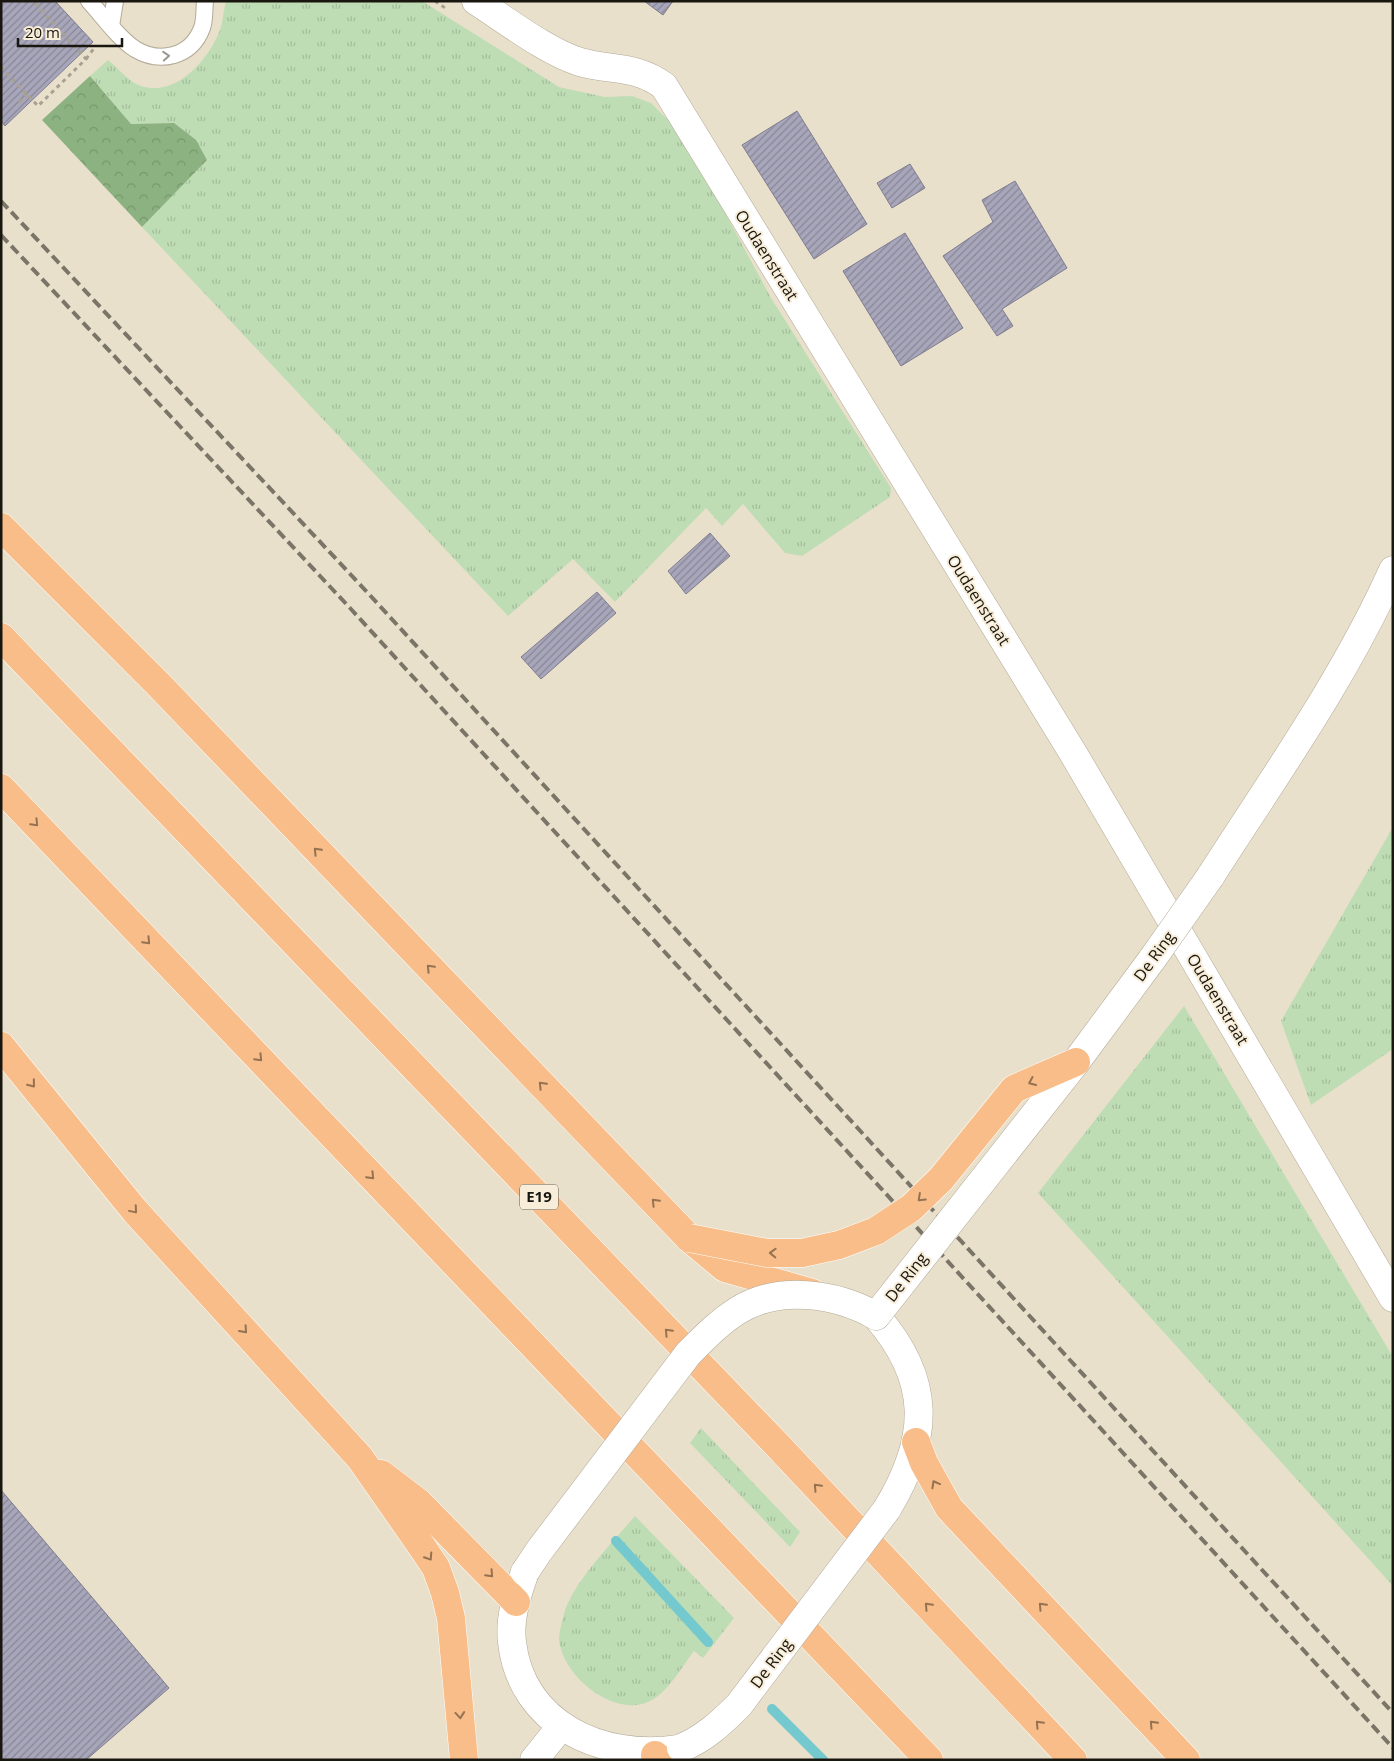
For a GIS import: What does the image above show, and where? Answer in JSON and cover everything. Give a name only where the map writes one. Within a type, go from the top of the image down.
[{"type":"highway","points":[[1,527],[159,685],[689,1238],[724,1268],[826,1297]]},
{"type":"highway","name":"E19","points":[[1,637],[780,1448],[1073,1760]]},
{"type":"highway","points":[[1,788],[929,1760]]},
{"type":"highway","points":[[1,1046],[135,1211],[360,1458],[436,1568],[445,1593],[454,1642],[464,1760]]},
{"type":"highway","points":[[689,1238],[767,1253],[802,1253],[839,1245],[876,1231],[911,1208],[941,1179],[1014,1090],[1076,1062]]},
{"type":"highway","points":[[916,1442],[924,1464],[949,1508],[1186,1760]]},
{"type":"highway","points":[[360,1458],[419,1503],[516,1602]]},
{"type":"main road","name":"Oudaenstraat","points":[[476,1],[552,49],[578,62],[629,69],[650,76],[664,86],[1073,753],[1393,1298]]},
{"type":"main road","name":"De Ring","points":[[876,1316],[1076,1062],[1210,877],[1316,713],[1376,606],[1393,570]]},
{"type":"main road","name":"De Ring","points":[[799,1296],[826,1297],[859,1306],[876,1316],[899,1345],[914,1378],[918,1413],[916,1442],[906,1474],[887,1509],[738,1705],[709,1732],[693,1743],[666,1754],[615,1752],[594,1748],[559,1729],[544,1715],[533,1700],[516,1662],[512,1624],[516,1602],[526,1572],[539,1551],[688,1354],[716,1326],[738,1310],[759,1300],[799,1296]]},
{"type":"main road","points":[[534,1760],[559,1729]]},
{"type":"lane","points":[[89,1],[134,48],[153,57],[175,56],[192,45],[202,27],[205,1]]},
{"type":"lane","points":[[111,26],[115,1]]},
{"type":"path","points":[[1,67],[38,106],[86,59],[33,1]]},
{"type":"path","points":[[20,102],[27,94]]},
{"type":"green space","points":[[226,1],[422,1],[559,87],[605,97],[632,96],[651,103],[666,118],[676,122],[771,298],[891,488],[890,497],[802,556],[785,553],[743,504],[722,526],[706,508],[615,602],[573,559],[508,616],[142,227],[207,160],[174,123],[131,124],[90,76],[108,60],[128,78],[141,86],[166,87],[177,82],[197,66],[212,46],[221,27]]},
{"type":"green space","points":[[90,76],[131,124],[174,123],[196,140],[207,160],[142,227],[42,120]]},
{"type":"green space","points":[[1393,827],[1393,1049],[1311,1105],[1281,1021]]},
{"type":"green space","points":[[1184,1006],[1393,1357],[1393,1586],[1038,1193]]},
{"type":"green space","points":[[701,1428],[800,1532],[790,1547],[690,1443]]},
{"type":"green space","points":[[635,1516],[734,1618],[703,1658],[694,1651],[674,1680],[662,1693],[648,1702],[634,1705],[619,1704],[605,1698],[579,1679],[562,1654],[559,1640],[568,1602],[584,1576]]},
{"type":"building","points":[[1,1],[55,1],[93,42],[5,126],[1,121]]},
{"type":"building","points":[[644,1],[673,1],[663,15]]},
{"type":"building","points":[[797,111],[867,224],[814,259],[742,145]]},
{"type":"building","points":[[910,164],[925,188],[892,208],[877,183]]},
{"type":"building","points":[[1015,181],[1067,268],[1002,309],[1013,326],[997,336],[943,256],[993,222],[982,200]]},
{"type":"building","points":[[905,233],[963,328],[901,366],[843,271]]},
{"type":"building","points":[[710,533],[730,556],[686,594],[668,571]]},
{"type":"building","points":[[597,592],[616,613],[541,679],[521,657]]},
{"type":"building","points":[[1,1490],[169,1688],[86,1760],[1,1760]]},
{"type":"waterway","points":[[616,1541],[708,1642]]},
{"type":"waterway","points":[[772,1709],[823,1760]]},
{"type":"railway","points":[[1,201],[367,592],[1393,1713]]},
{"type":"railway","points":[[1,235],[350,608],[1393,1748]]}]
